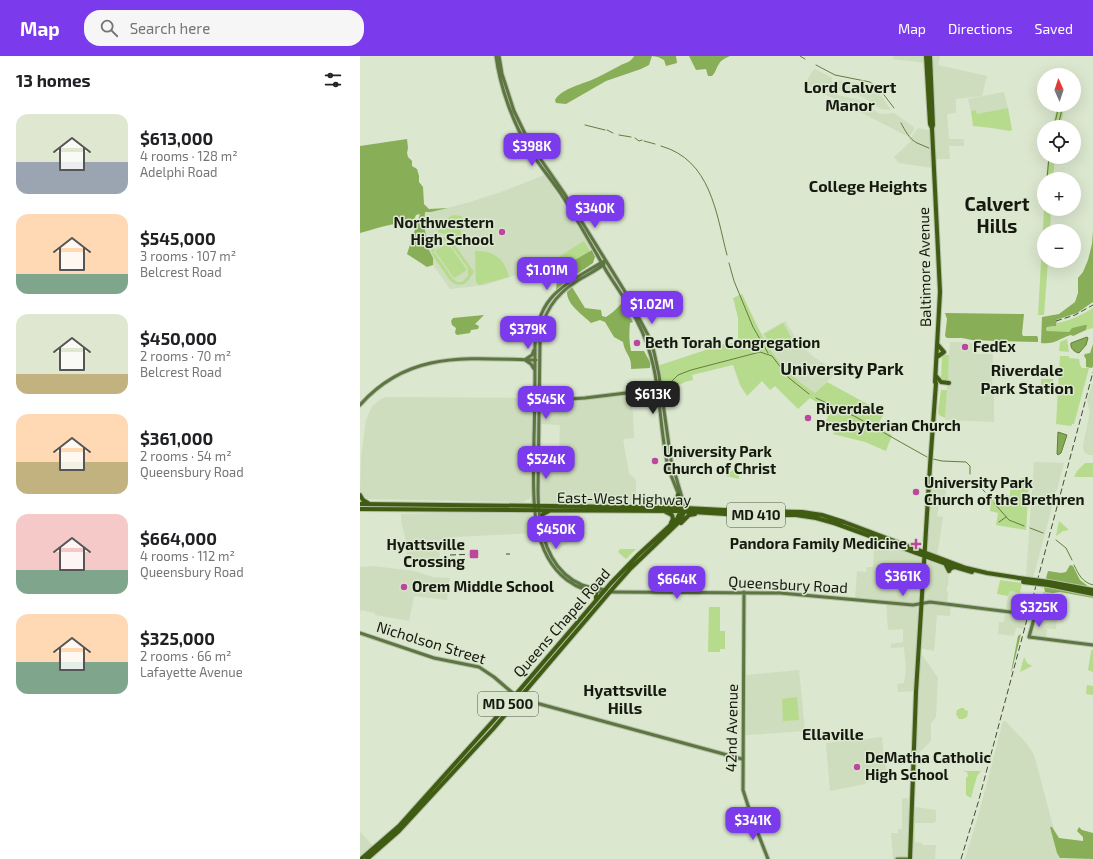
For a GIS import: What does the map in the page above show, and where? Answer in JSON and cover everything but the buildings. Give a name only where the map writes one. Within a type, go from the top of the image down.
[{"type":"main road","points":[[496,56],[498,72],[508,104],[519,131],[530,150],[557,188],[598,255],[635,317],[647,342],[654,363],[671,460],[683,510]]},
{"type":"main road","points":[[499,56],[502,73],[514,111],[530,144],[564,193],[606,261],[643,323],[649,337],[656,361],[666,460],[683,510]]},
{"type":"main road","name":"Baltimore Avenue","points":[[926,56],[930,124],[932,128]]},
{"type":"main road","name":"Baltimore Avenue","points":[[930,56],[940,287],[937,345],[944,352],[937,357],[936,376]]},
{"type":"main road","points":[[594,267],[598,255]]},
{"type":"main road","points":[[604,591],[576,582],[561,571],[551,556],[547,546],[536,508],[541,330],[545,317],[551,306],[567,288],[606,261]]},
{"type":"main road","points":[[603,264],[594,267],[564,285],[549,300],[539,320],[535,346],[535,401],[536,508],[543,546],[554,568],[564,578],[578,587],[593,592],[604,591]]},
{"type":"main road","points":[[524,360],[532,355],[535,346]]},
{"type":"main road","points":[[360,406],[369,396],[388,380],[403,372],[422,365],[454,359],[540,360]]},
{"type":"main road","points":[[524,360],[531,364],[535,371]]},
{"type":"main road","points":[[936,376],[941,382],[949,383]]},
{"type":"main road","points":[[897,859],[910,859],[921,603],[936,376]]},
{"type":"main road","points":[[535,401],[585,398],[659,389]]},
{"type":"main road","points":[[360,495],[361,499],[365,502],[379,504]]},
{"type":"main road","points":[[647,507],[672,505],[676,502],[678,495]]},
{"type":"main road","name":"East-West Highway","points":[[360,504],[612,511],[795,511],[816,514],[844,522],[910,547],[946,564],[949,571],[951,568],[955,567],[993,577],[1093,590]]},
{"type":"main road","points":[[612,511],[635,507]]},
{"type":"main road","name":"East-West Highway","points":[[360,509],[647,507],[709,513],[811,517],[834,523],[972,570],[1019,580]]},
{"type":"main road","points":[[540,522],[543,514],[546,511],[551,510]]},
{"type":"main road","name":"Queens Chapel Road","points":[[368,859],[399,831],[520,698],[572,635],[631,568],[681,519],[683,510]]},
{"type":"main road","name":"Queens Chapel Road","points":[[361,859],[399,826],[515,695],[604,591],[633,560],[677,519],[683,510]]},
{"type":"main road","points":[[641,511],[671,514],[673,520],[660,535]]},
{"type":"main road","points":[[671,530],[691,514],[709,513]]},
{"type":"main road","points":[[910,547],[920,547],[925,540]]},
{"type":"main road","points":[[924,566],[928,560],[935,560]]},
{"type":"main road","points":[[576,582],[578,587]]},
{"type":"main road","name":"East-West Highway","points":[[1048,584],[1093,594]]},
{"type":"main road","name":"Queensbury Road","points":[[604,591],[780,593],[913,605],[930,602],[1035,615],[1029,637],[1093,645]]},
{"type":"main road","points":[[593,592],[596,594],[596,600]]},
{"type":"main road","name":"42nd Avenue","points":[[744,592],[742,790],[768,859]]},
{"type":"main road","points":[[572,635],[575,628],[574,626]]},
{"type":"main road","name":"Nicholson Street","points":[[360,632],[434,658],[479,667],[520,698],[742,759]]},
{"type":"shaded area","points":[[634,56],[652,56],[649,65],[641,69],[606,81],[566,104],[556,103],[555,100],[563,92],[629,62]]},
{"type":"shaded area","points":[[652,56],[676,56],[677,63],[666,66],[664,60]]},
{"type":"shaded area","points":[[689,56],[730,56],[721,61],[712,76],[708,76],[706,69],[696,70]]},
{"type":"shaded area","points":[[894,56],[926,56],[927,63],[893,59]]},
{"type":"shaded area","points":[[930,56],[940,56],[938,65],[987,76],[982,96],[956,99],[956,113],[947,114],[949,139],[964,139],[964,146],[949,146],[950,159],[933,159],[933,168],[899,163],[894,157],[911,141],[909,140],[918,128],[928,130],[932,128]]},
{"type":"shaded area","points":[[815,69],[832,78],[833,90],[838,95],[859,100],[880,114],[894,113],[914,127],[914,130],[909,137],[805,84]]},
{"type":"shaded area","points":[[836,80],[871,87],[880,94],[891,110],[881,109],[861,96],[840,91]]},
{"type":"shaded area","points":[[1004,92],[1008,108],[1003,110],[1002,114],[977,114],[976,110],[971,111],[968,99]]},
{"type":"shaded area","points":[[1008,108],[1012,130],[973,126],[971,111],[976,110],[977,114]]},
{"type":"shaded area","points":[[1056,112],[1063,112],[1062,120],[1054,120]]},
{"type":"shaded area","points":[[407,139],[408,157],[412,161],[412,166],[417,169],[419,182],[423,187],[424,204],[429,209],[448,208],[425,212],[424,226],[429,250],[433,258],[433,265],[427,267],[407,254],[420,214],[416,215],[414,220],[383,226],[360,233],[360,146]]},
{"type":"shaded area","points":[[1047,164],[1054,164],[1054,172],[1047,172]]},
{"type":"shaded area","name":"Northwestern High School","points":[[544,175],[591,249],[590,251],[566,265],[558,259],[547,265],[485,285],[450,289],[433,265],[423,247],[425,212],[432,212],[470,202],[507,190]]},
{"type":"shaded area","points":[[453,215],[462,216],[461,238],[459,239],[438,232],[443,221]]},
{"type":"shaded area","points":[[1044,216],[1051,216],[1050,224],[1043,224]]},
{"type":"shaded area","points":[[1093,231],[1093,302],[1077,313],[1056,320],[1056,326],[1047,327],[1046,329],[1047,331],[1069,332],[1072,328],[1087,325],[1086,330],[1053,342],[1041,343],[1042,317],[1059,314],[1075,302],[1078,293],[1078,278],[1083,272],[1088,260],[1092,244]]},
{"type":"shaded area","points":[[440,237],[452,241],[474,272],[466,283],[461,285],[456,284],[448,278],[432,253],[432,244]],"holes":[[[441,240],[448,241],[434,250],[435,243]],[[448,241],[468,268],[468,276],[462,282],[457,282],[453,279],[434,251]]]},
{"type":"shaded area","points":[[584,241],[590,251],[566,265],[560,262],[557,258]]},
{"type":"shaded area","points":[[448,243],[467,270],[454,278],[435,251]]},
{"type":"shaded area","points":[[592,250],[595,257],[593,263],[556,290],[557,281],[547,265],[558,259],[560,262],[563,261],[566,265]]},
{"type":"shaded area","points":[[475,251],[487,252],[497,257],[505,265],[509,277],[479,285],[476,282]]},
{"type":"shaded area","points":[[1041,268],[1047,268],[1044,315],[1038,315]]},
{"type":"shaded area","points":[[572,287],[585,308],[601,310],[602,316],[606,317],[622,303],[633,322],[630,323],[631,351],[644,351],[650,362],[650,368],[631,369],[631,364],[623,342],[614,337],[605,322],[600,320],[591,323],[579,313],[569,301],[567,292]]},
{"type":"shaded area","points":[[742,294],[763,338],[776,358],[798,380],[815,393],[827,382],[884,413],[877,427],[892,435],[886,451],[865,442],[833,434],[837,426],[826,420],[831,411],[810,398],[798,409],[775,386],[770,390],[762,381],[747,396],[740,385],[733,365],[692,375],[693,380],[685,382],[662,393],[657,366],[724,344],[738,342],[738,318],[733,298]]},
{"type":"shaded area","points":[[1093,308],[1093,328],[1086,330],[1087,327],[1073,328],[1069,332],[1051,332],[1046,330],[1047,327],[1054,327],[1056,320],[1058,323],[1081,315]]},
{"type":"shaded area","points":[[945,313],[1024,314],[1023,336],[1037,336],[1038,342],[947,338],[945,336],[947,319]]},
{"type":"shaded area","points":[[484,315],[475,324],[479,326],[478,329],[471,330],[470,333],[457,335],[455,333],[456,328],[452,325],[451,321],[453,318]]},
{"type":"shaded area","points":[[785,321],[799,343],[806,350],[837,372],[815,393],[793,377],[781,364],[762,334]]},
{"type":"shaded area","points":[[783,323],[791,337],[787,342],[782,344],[771,345],[764,334]]},
{"type":"shaded area","points":[[1087,337],[1086,345],[1079,353],[1073,350],[1071,343]]},
{"type":"shaded area","points":[[1067,339],[1069,352],[1059,351],[1060,342]]},
{"type":"shaded area","points":[[950,342],[977,343],[977,354],[993,354],[992,387],[994,388],[994,422],[945,420]]},
{"type":"shaded area","points":[[1093,344],[1093,366],[1092,368],[1086,367],[1086,359],[1084,356],[1085,354],[1090,353]]},
{"type":"shaded area","points":[[942,355],[949,355],[948,380],[945,381],[941,379]]},
{"type":"shaded area","points":[[1060,356],[1069,356],[1069,358],[1079,359],[1082,368],[1089,368],[1074,424],[1071,426],[1056,424]]},
{"type":"shaded area","points":[[1041,379],[1053,379],[1053,393],[1041,391]]},
{"type":"shaded area","points":[[1093,382],[1093,455],[1089,455],[1084,452],[1083,445],[1090,412],[1087,400]]},
{"type":"shaded area","points":[[941,390],[947,390],[945,418],[939,415],[938,412]]},
{"type":"shaded area","points":[[630,394],[633,413],[634,438],[623,439],[629,473],[636,480],[636,504],[542,502],[541,454],[559,454],[560,425],[541,424],[541,403],[588,400]]},
{"type":"shaded area","points":[[386,397],[533,398],[532,482],[531,496],[529,499],[523,502],[367,499],[360,491],[361,458],[366,420],[372,406]]},
{"type":"shaded area","points":[[1058,432],[1067,435],[1061,453],[1058,455],[1057,454]]},
{"type":"shaded area","points":[[1034,462],[1064,463],[1033,578],[1026,577]]},
{"type":"shaded area","points":[[1085,463],[1093,463],[1093,477],[1074,477],[1077,471]]},
{"type":"shaded area","points":[[739,464],[739,479],[726,476]]},
{"type":"shaded area","points":[[1021,478],[1029,478],[1026,530],[996,525],[998,513],[990,511],[991,498],[1005,500],[1006,495],[1010,496],[1010,490],[1021,490]]},
{"type":"shaded area","points":[[929,483],[946,486],[945,501],[941,500],[937,516],[943,517],[937,557],[924,552]]},
{"type":"shaded area","points":[[474,512],[529,513],[532,515],[536,533],[454,537],[439,540],[440,564],[432,565],[429,558],[407,560],[406,541],[401,521],[401,514]]},
{"type":"shaded area","points":[[548,514],[580,515],[580,536],[558,549],[551,549],[543,518]]},
{"type":"shaded area","points":[[1059,521],[1069,530],[1063,531],[1056,536]]},
{"type":"shaded area","points":[[875,538],[924,555],[924,565],[930,560],[946,564],[949,571],[946,590],[948,592],[947,604],[951,605],[950,616],[937,615],[934,651],[919,648],[918,653],[923,656],[938,678],[936,717],[931,723],[931,741],[917,755],[914,754],[916,691],[898,692],[897,684],[904,683],[906,670],[904,647],[891,648],[891,644],[903,642],[903,629],[888,630],[886,603],[855,600],[857,571],[866,572],[867,567],[873,567]],"holes":[[[890,564],[905,565],[905,571],[890,570]]]},
{"type":"shaded area","points":[[620,549],[636,549],[626,559],[618,552]]},
{"type":"shaded area","points":[[1070,565],[1073,566],[1080,580],[1089,587],[1049,580],[1046,578],[1048,571],[1061,573],[1066,572]]},
{"type":"shaded area","name":"Orem Middle School","points":[[373,566],[414,571],[433,577],[450,578],[447,600],[414,596],[409,621],[375,615],[375,613],[361,610],[360,613],[360,567]]},
{"type":"shaded area","points":[[1000,580],[1022,583],[1020,593],[1010,591],[1008,596],[997,594]]},
{"type":"shaded area","points":[[1044,587],[1053,587],[1093,595],[1093,598],[1060,592],[1045,592]]},
{"type":"shaded area","points":[[1009,591],[1028,594],[1023,613],[1029,614],[1025,629],[1016,628],[1014,636],[998,634],[999,622],[1004,622]]},
{"type":"shaded area","points":[[1043,592],[1056,594],[1050,599],[1049,602],[1050,612],[1054,618],[1035,615],[1043,605]]},
{"type":"shaded area","points":[[709,607],[720,607],[720,631],[725,631],[725,649],[720,649],[720,652],[708,652]]},
{"type":"shaded area","points":[[1035,615],[1057,618],[1056,629],[1047,628],[1046,639],[1029,637]]},
{"type":"shaded area","points":[[1021,634],[1012,670],[1011,672],[1018,636]]},
{"type":"shaded area","points":[[1093,649],[1093,672],[1088,670],[1091,651]]},
{"type":"shaded area","points":[[1024,657],[1027,663],[1032,666],[1020,672]]},
{"type":"shaded area","points":[[799,670],[805,731],[745,735],[746,675]]},
{"type":"shaded area","points":[[1087,685],[1093,686],[1093,695],[1086,694]]},
{"type":"shaded area","points":[[797,697],[799,720],[783,721],[782,699]]},
{"type":"shaded area","points":[[961,708],[968,711],[967,717],[959,719],[956,714],[957,710]]},
{"type":"shaded area","points":[[1003,721],[1007,722],[1027,744],[1034,755],[1062,859],[965,859],[979,813]]},
{"type":"shaded area","name":"DeMatha Catholic High School","points":[[882,737],[884,760],[888,777],[869,780],[865,784],[830,791],[826,743]]},
{"type":"shaded area","points":[[962,771],[981,771],[977,776],[971,798],[966,795],[967,772]]},
{"type":"shaded area","points":[[902,798],[915,799],[915,807],[936,810],[936,821],[933,823],[915,823],[915,842],[922,843],[922,845],[936,845],[935,859],[893,859],[891,833],[898,833],[898,829],[902,829]]},
{"type":"shaded area","points":[[1050,827],[1052,827],[1059,838],[1083,841],[1083,837],[1077,831],[1079,827],[1082,830],[1093,833],[1093,859],[1060,858],[1057,853]]},
{"type":"shaded area","points":[[360,832],[374,847],[360,858]]},
{"type":"waterway","points":[[800,56],[805,59]]},
{"type":"waterway","points":[[816,65],[835,75],[870,82],[881,91],[894,108]]},
{"type":"waterway","points":[[1056,120],[1057,112]]},
{"type":"waterway","points":[[1059,120],[1061,112]]},
{"type":"waterway","points":[[901,123],[912,139],[929,148]]},
{"type":"waterway","points":[[585,125],[605,130]]},
{"type":"waterway","points":[[607,130],[613,133]]},
{"type":"waterway","points":[[619,135],[631,137]]},
{"type":"waterway","points":[[635,138],[639,141],[642,140]]},
{"type":"waterway","points":[[644,141],[655,144]]},
{"type":"waterway","points":[[661,146],[678,153],[691,163],[701,176],[709,190],[727,255]]},
{"type":"waterway","points":[[1048,164],[1048,172]]},
{"type":"waterway","points":[[729,263],[734,281],[753,327],[768,353]]},
{"type":"waterway","points":[[665,385],[670,383],[678,375],[691,370],[760,352],[772,356],[789,378],[809,394]]},
{"type":"waterway","points":[[816,398],[856,417],[927,457]]},
{"type":"waterway","points":[[933,459],[966,462],[970,466],[970,474]]},
{"type":"waterway","points":[[973,480],[985,492]]},
{"type":"waterway","points":[[994,503],[1009,520],[1024,526]]},
{"type":"waterway","points":[[999,522],[1006,517]]},
{"type":"waterway","points":[[1030,528],[1043,533]]},
{"type":"waterway","points":[[1056,540],[1066,548],[1072,560]]},
{"type":"waterway","points":[[1074,565],[1083,580],[1093,585]]},
{"type":"railway","points":[[1056,321],[1075,315],[1093,305]]},
{"type":"railway","points":[[961,859],[978,803],[1093,372]]},
{"type":"railway","points":[[450,555],[476,554]]},
{"type":"place","name":"Northwestern High School","points":[[502,232]]},
{"type":"place","name":"Beth Torah Congregation","points":[[637,343]]},
{"type":"place","name":"FedEx","points":[[965,347]]},
{"type":"place","name":"Riverdale Presbyterian Church","points":[[808,418]]},
{"type":"place","name":"University Park Church of Christ","points":[[655,461]]},
{"type":"place","name":"University Park Church of the Brethren","points":[[916,492]]},
{"type":"place","name":"Pandora Family Medicine","points":[[916,544]]},
{"type":"place","name":"Hyattsville Crossing","points":[[474,554]]},
{"type":"place","name":"Orem Middle School","points":[[404,587]]},
{"type":"place","name":"DeMatha Catholic High School","points":[[857,767]]},
{"type":"district","name":"Lord Calvert Manor","points":[[850,96]]},
{"type":"district","name":"College Heights","points":[[868,186]]},
{"type":"district","name":"Calvert Hills","points":[[997,215]]},
{"type":"district","name":"University Park","points":[[842,369]]},
{"type":"district","name":"Riverdale Park Station","points":[[1027,379]]},
{"type":"district","name":"Hyattsville Hills","points":[[625,699]]},
{"type":"district","name":"Ellaville","points":[[833,734]]}]
